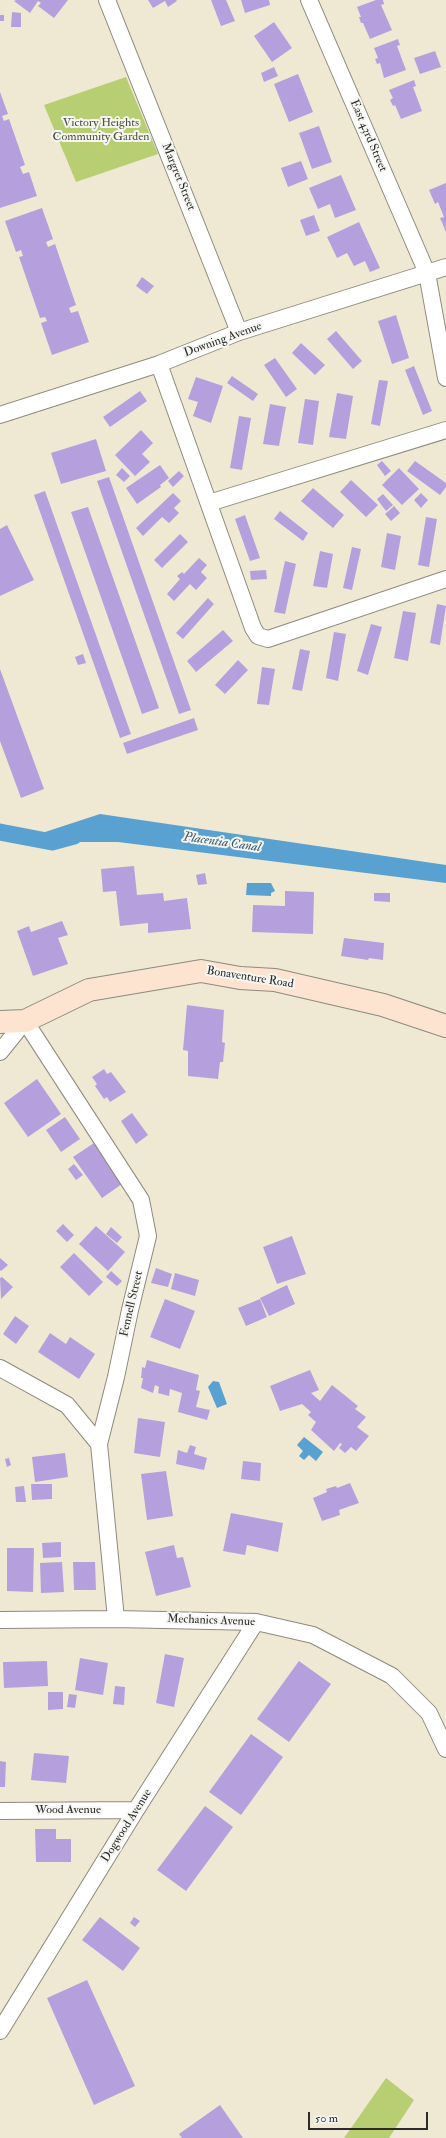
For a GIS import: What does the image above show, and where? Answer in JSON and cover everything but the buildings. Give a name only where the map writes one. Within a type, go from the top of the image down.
[{"type":"street","name":"Margret Street","points":[[107,0],[239,332]]},
{"type":"street","name":"East 43rd Street","points":[[309,0],[427,273],[446,378]]},
{"type":"street","name":"Downing Avenue","points":[[0,415],[159,364],[239,332],[446,267]]},
{"type":"street","points":[[159,364],[253,628],[258,636],[268,639],[446,579]]},
{"type":"street","points":[[209,503],[446,430]]},
{"type":"street","name":"Bonaventure Road","points":[[0,1052],[25,1021],[89,990],[201,971],[240,978],[275,980],[383,1005],[446,1026]]},
{"type":"street","points":[[0,1022],[25,1021]]},
{"type":"street","name":"Fennell Street","points":[[25,1021],[141,1200],[148,1236],[99,1444],[116,1619]]},
{"type":"street","points":[[0,1368],[67,1405],[99,1444]]},
{"type":"street","name":"Mechanics Avenue","points":[[0,1620],[116,1619],[256,1622],[312,1635],[392,1676],[429,1713],[446,1748]]},
{"type":"street","name":"Dogwood Avenue","points":[[0,2032],[136,1810],[256,1622]]},
{"type":"street","name":"Wood Avenue","points":[[0,1810],[136,1810]]},
{"type":"green space","name":"Victory Heights Community Garden","points":[[126,77],[158,154],[76,182],[44,105]]},
{"type":"green space","points":[[386,2078],[414,2100],[389,2138],[344,2138]]},
{"type":"water","points":[[100,814],[446,865],[446,883],[118,842],[52,842],[0,832],[0,827],[42,833]]},
{"type":"water","points":[[247,883],[271,883],[275,891],[271,893],[271,896],[246,895]]},
{"type":"water","points":[[213,1381],[219,1382],[227,1404],[217,1408],[208,1387]]},
{"type":"water","points":[[304,1437],[323,1452],[316,1461],[309,1455],[304,1460],[299,1456],[303,1451],[297,1445]]},
{"type":"waterway","name":"Placentia Canal","points":[[0,832],[52,842],[74,836]]}]
